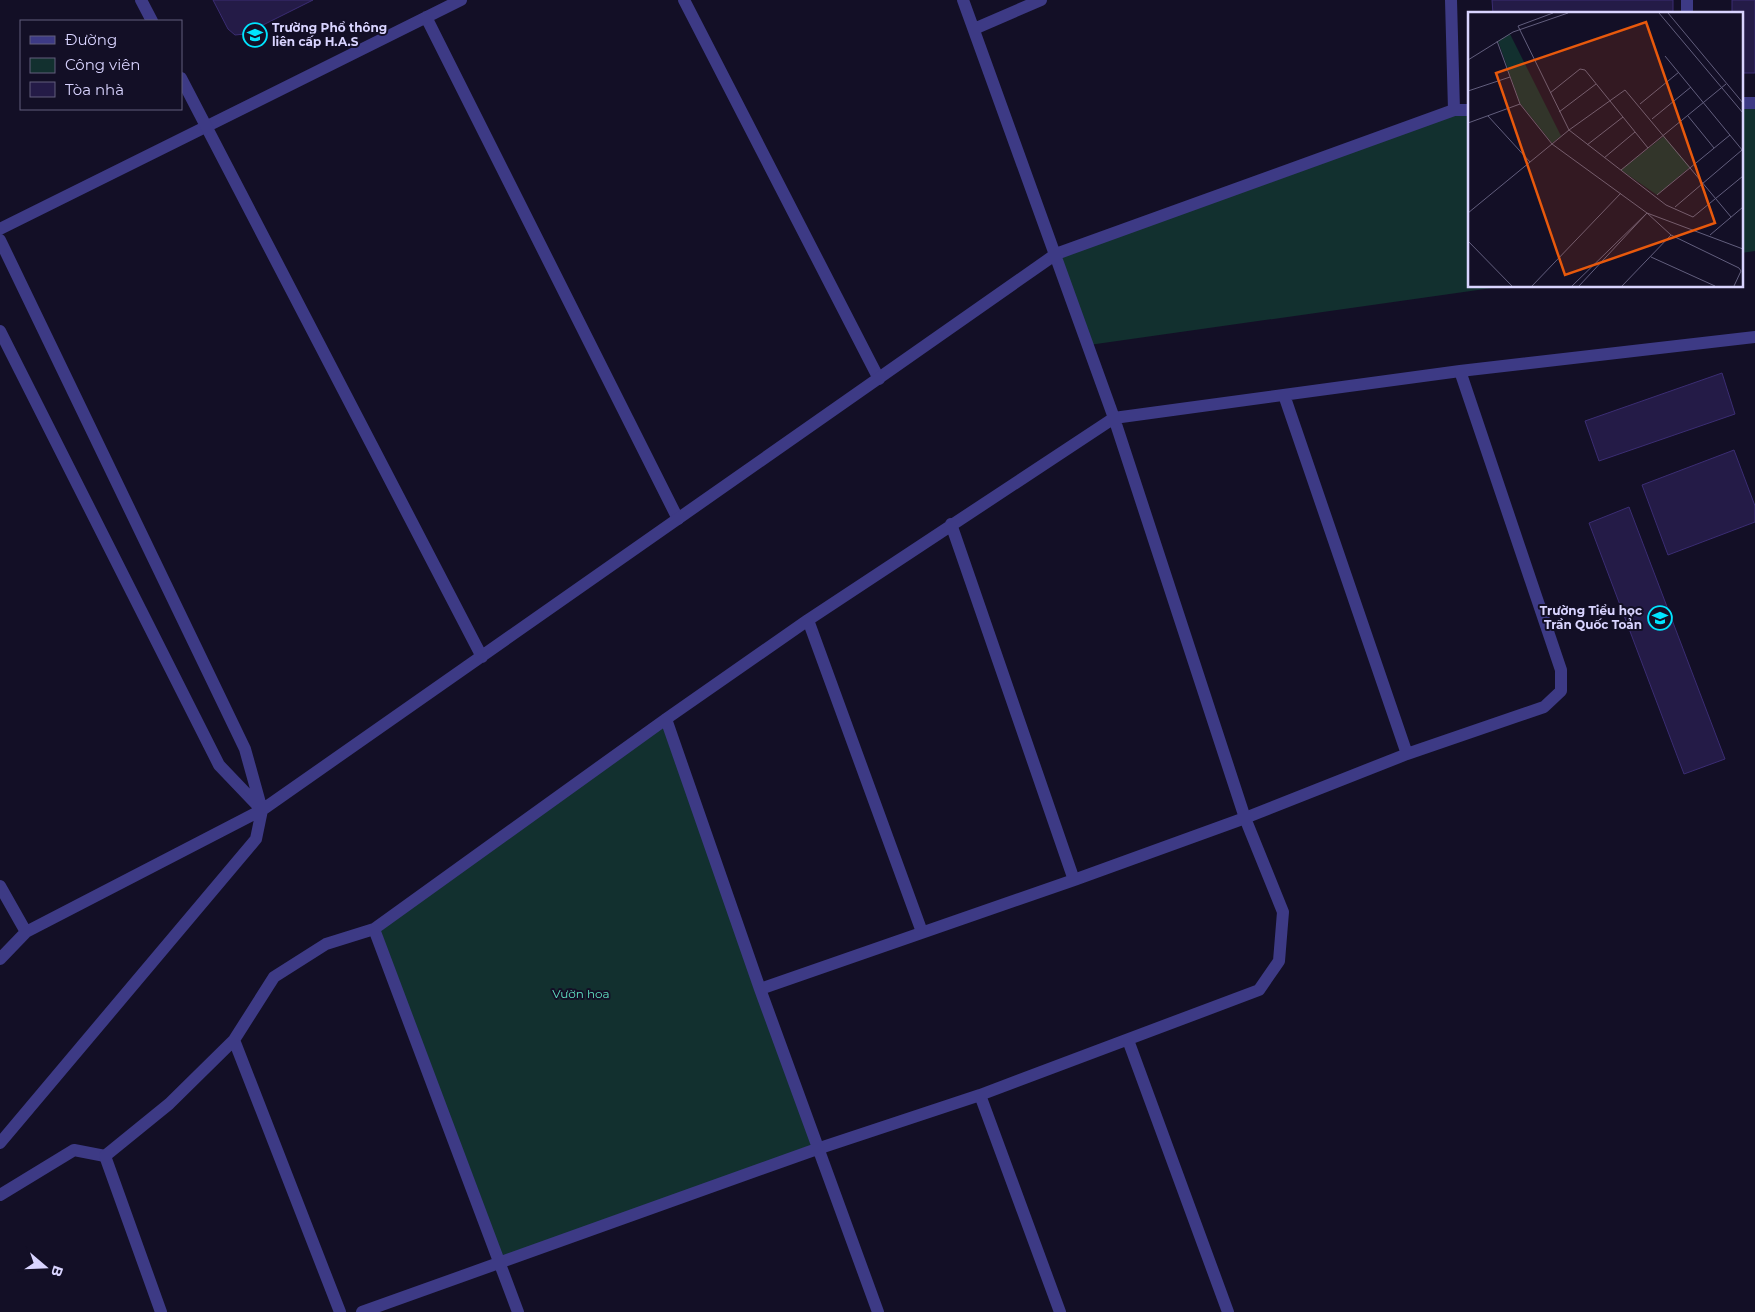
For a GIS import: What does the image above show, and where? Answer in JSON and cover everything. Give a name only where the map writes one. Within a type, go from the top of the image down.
[{"type":"street","points":[[141,0],[151,20]]},
{"type":"street","points":[[0,228],[461,0]]},
{"type":"street","points":[[684,0],[879,379]]},
{"type":"street","points":[[362,1312],[817,1149],[980,1095],[1260,990],[1278,961],[1282,912],[1245,818],[1114,418],[963,0]]},
{"type":"street","points":[[974,29],[1041,0]]},
{"type":"street","points":[[1451,0],[1454,110]]},
{"type":"street","points":[[426,17],[678,519]]},
{"type":"street","points":[[182,80],[482,657]]},
{"type":"street","points":[[1742,103],[1755,103]]},
{"type":"street","points":[[0,958],[26,932],[262,810],[1056,254],[1454,110],[1468,110]]},
{"type":"street","points":[[0,240],[245,749],[262,810],[256,838],[0,1143]]},
{"type":"street","points":[[0,331],[219,765],[262,810]]},
{"type":"street","points":[[105,1156],[169,1104],[234,1040],[274,977],[326,944],[374,929],[666,719],[808,620],[1114,418],[1460,371],[1755,337]]},
{"type":"street","points":[[760,989],[1074,880],[1245,818],[1406,754],[1544,707],[1561,692],[1561,670],[1460,371]]},
{"type":"street","points":[[1284,395],[1406,754]]},
{"type":"street","points":[[951,524],[1074,880]]},
{"type":"street","points":[[808,620],[922,932]]},
{"type":"street","points":[[666,719],[817,1149],[878,1312]]},
{"type":"street","points":[[0,886],[26,932]]},
{"type":"street","points":[[374,929],[518,1312]]},
{"type":"street","points":[[234,1040],[340,1312]]},
{"type":"street","points":[[1128,1040],[1228,1312]]},
{"type":"street","points":[[980,1095],[1060,1312]]},
{"type":"street","points":[[0,1195],[74,1150],[105,1156]]},
{"type":"street","points":[[105,1156],[162,1312]]},
{"type":"green space","points":[[1742,105],[1755,105],[1755,251],[1742,253]]},
{"type":"green space","points":[[1454,112],[1468,112],[1468,288],[1492,288],[1089,345],[1058,255]]},
{"type":"green space","name":"Vườn hoa","points":[[665,722],[814,1148],[501,1261],[376,929]]},
{"type":"building","points":[[213,0],[313,0],[245,34],[235,35],[228,29]]},
{"type":"building","points":[[1492,0],[1673,0],[1673,12],[1493,12]]},
{"type":"building","points":[[1732,0],[1755,0],[1755,73],[1742,73],[1742,12],[1732,12]]},
{"type":"building","points":[[1722,373],[1735,414],[1599,461],[1585,421]]},
{"type":"building","points":[[1734,450],[1755,506],[1755,522],[1668,555],[1642,485]]},
{"type":"building","points":[[1629,507],[1725,759],[1684,774],[1589,523]]},
{"type":"place","name":"Trường Phổ thông liên cấp H.A.S","points":[[255,35]]},
{"type":"place","name":"Trường Tiểu học Trần Quốc Toản","points":[[1660,618]]}]
